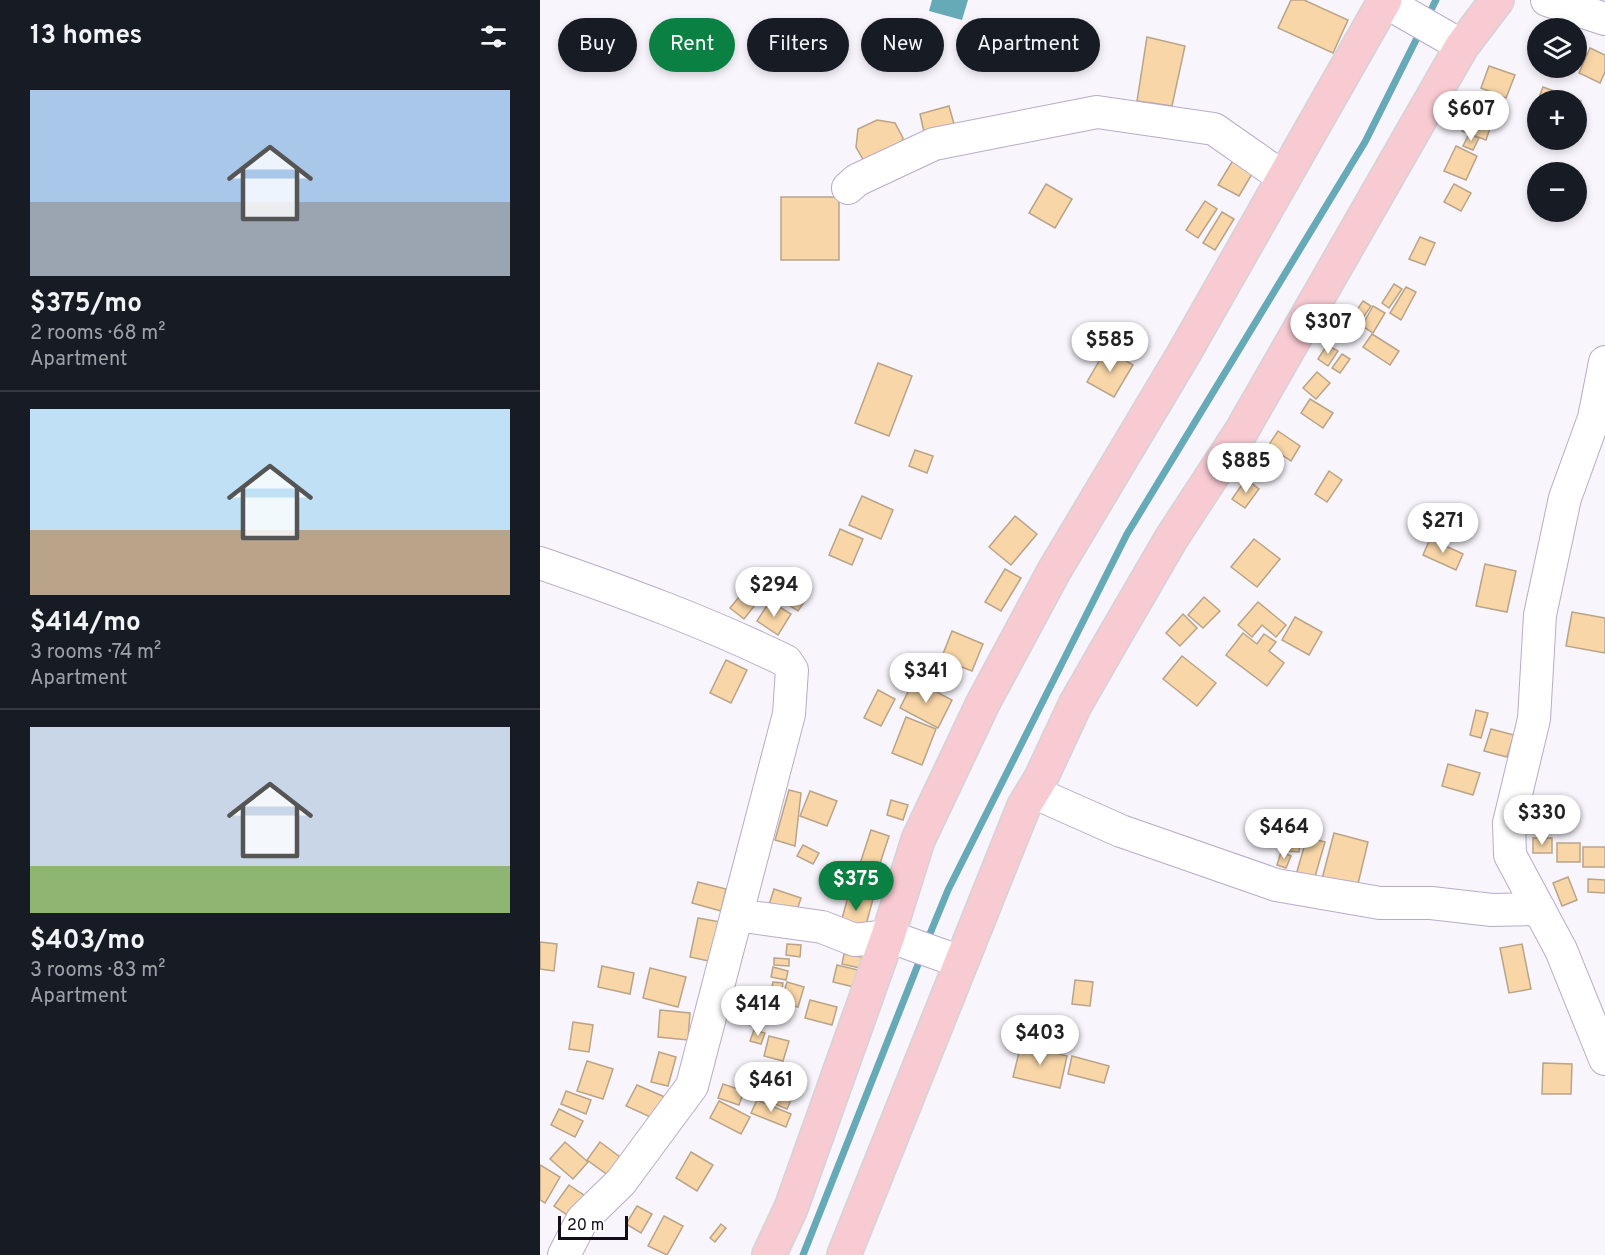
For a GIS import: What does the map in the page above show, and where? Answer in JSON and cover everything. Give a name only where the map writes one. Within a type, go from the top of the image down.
[{"type":"main road","points":[[844,1255],[1024,806],[1075,705],[1171,539],[1242,430],[1462,46],[1497,0]]},
{"type":"main road","points":[[769,1255],[792,1208],[888,936],[918,840],[983,703],[1054,571],[1183,355],[1385,1]]},
{"type":"street","points":[[1547,0],[1605,19]]},
{"type":"street","points":[[1385,1],[1462,46]]},
{"type":"street","points":[[848,188],[857,180],[934,144],[1097,112],[1214,129],[1284,178]]},
{"type":"street","points":[[1605,362],[1594,418],[1565,498],[1540,615],[1534,719],[1509,823],[1510,855],[1561,950],[1605,1059]]},
{"type":"street","points":[[540,563],[643,598],[722,630],[786,661],[792,670],[789,714],[692,1086],[621,1182],[582,1220],[564,1255]]},
{"type":"street","points":[[1033,792],[1121,831],[1276,885],[1380,903],[1431,903],[1492,910],[1539,909]]},
{"type":"street","points":[[737,915],[822,927],[855,940],[888,936],[961,962]]},
{"type":"water","points":[[932,0],[968,0],[963,18],[929,11]]},
{"type":"building","points":[[1291,0],[1304,0],[1348,20],[1333,53],[1278,28]]},
{"type":"building","points":[[1147,37],[1185,46],[1172,106],[1137,101]]},
{"type":"building","points":[[1590,48],[1605,55],[1605,72],[1600,83],[1587,77],[1587,55]]},
{"type":"building","points":[[1489,66],[1515,75],[1506,98],[1481,88]]},
{"type":"building","points":[[1488,92],[1499,97],[1495,108],[1484,103]]},
{"type":"building","points":[[1472,105],[1495,114],[1486,140],[1462,131]]},
{"type":"building","points":[[949,106],[954,124],[924,132],[920,114]]},
{"type":"building","points":[[877,120],[895,123],[903,138],[895,159],[865,163],[856,147],[858,129]]},
{"type":"building","points":[[1469,134],[1479,138],[1473,150],[1463,146]]},
{"type":"building","points":[[1456,146],[1477,156],[1466,180],[1444,171]]},
{"type":"building","points":[[1235,157],[1255,169],[1239,196],[1218,185]]},
{"type":"building","points":[[1046,184],[1072,199],[1055,228],[1029,213]]},
{"type":"building","points":[[1454,184],[1471,193],[1461,211],[1444,202]]},
{"type":"building","points":[[781,197],[839,197],[839,260],[781,260]]},
{"type":"building","points":[[1205,201],[1217,209],[1198,238],[1186,230]]},
{"type":"building","points":[[1222,212],[1234,219],[1215,250],[1203,243]]},
{"type":"building","points":[[1420,237],[1435,243],[1425,265],[1409,259]]},
{"type":"building","points":[[1394,284],[1402,289],[1389,308],[1382,303]]},
{"type":"building","points":[[1406,287],[1416,292],[1401,320],[1390,313]]},
{"type":"building","points":[[1363,301],[1371,306],[1356,328],[1348,323]]},
{"type":"building","points":[[1373,306],[1385,313],[1373,333],[1362,326]]},
{"type":"building","points":[[1372,334],[1399,351],[1390,365],[1363,347]]},
{"type":"building","points":[[1327,345],[1338,351],[1328,366],[1318,359]]},
{"type":"building","points":[[1106,349],[1133,365],[1114,397],[1087,382]]},
{"type":"building","points":[[1342,354],[1350,359],[1340,373],[1332,368]]},
{"type":"building","points":[[878,363],[912,376],[889,436],[855,423]]},
{"type":"building","points":[[1317,372],[1330,383],[1316,399],[1303,388]]},
{"type":"building","points":[[1310,399],[1333,413],[1323,428],[1301,413]]},
{"type":"building","points":[[1278,431],[1300,446],[1291,461],[1268,446]]},
{"type":"building","points":[[915,450],[933,456],[927,473],[909,466]]},
{"type":"building","points":[[1329,471],[1342,480],[1327,502],[1315,494]]},
{"type":"building","points":[[1246,479],[1259,489],[1245,508],[1232,499]]},
{"type":"building","points":[[862,496],[893,510],[881,539],[849,525]]},
{"type":"building","points":[[1015,516],[1037,534],[1011,565],[989,547]]},
{"type":"building","points":[[840,529],[863,539],[852,565],[829,555]]},
{"type":"building","points":[[1254,539],[1280,559],[1257,587],[1231,567]]},
{"type":"building","points":[[1430,539],[1463,554],[1456,570],[1423,555]]},
{"type":"building","points":[[1485,564],[1516,571],[1507,612],[1476,606]]},
{"type":"building","points":[[768,569],[808,596],[798,611],[757,584]]},
{"type":"building","points":[[1005,569],[1021,578],[1001,611],[985,602]]},
{"type":"building","points":[[749,585],[762,596],[744,619],[730,608]]},
{"type":"building","points":[[1204,597],[1220,611],[1203,628],[1188,615]]},
{"type":"building","points":[[770,601],[791,614],[778,635],[757,621]]},
{"type":"building","points":[[1258,602],[1286,625],[1276,637],[1262,625],[1252,637],[1238,625]]},
{"type":"building","points":[[1572,612],[1605,618],[1605,653],[1566,646]]},
{"type":"building","points":[[1183,614],[1197,628],[1180,646],[1166,633]]},
{"type":"building","points":[[1295,617],[1322,632],[1309,655],[1282,640]]},
{"type":"building","points":[[952,631],[983,644],[972,671],[941,659]]},
{"type":"building","points":[[1243,633],[1257,644],[1264,634],[1276,642],[1269,651],[1284,663],[1267,686],[1226,655]]},
{"type":"building","points":[[1182,656],[1216,683],[1197,706],[1163,679]]},
{"type":"building","points":[[726,660],[747,670],[731,703],[710,693]]},
{"type":"building","points":[[914,680],[952,700],[938,728],[900,708]]},
{"type":"building","points":[[878,690],[895,699],[881,726],[864,718]]},
{"type":"building","points":[[1476,710],[1488,713],[1481,738],[1470,735]]},
{"type":"building","points":[[906,717],[936,729],[922,765],[892,753]]},
{"type":"building","points":[[1491,729],[1514,735],[1507,757],[1484,751]]},
{"type":"building","points":[[1448,764],[1480,773],[1473,795],[1442,786]]},
{"type":"building","points":[[789,790],[801,793],[795,846],[775,840]]},
{"type":"building","points":[[810,791],[837,801],[827,826],[800,816]]},
{"type":"building","points":[[891,800],[908,805],[903,820],[887,815]]},
{"type":"building","points":[[871,830],[889,836],[873,885],[855,879]]},
{"type":"building","points":[[1288,833],[1301,834],[1299,852],[1286,851]]},
{"type":"building","points":[[1334,833],[1368,842],[1357,888],[1322,879]]},
{"type":"building","points":[[1307,837],[1325,842],[1314,880],[1296,875]]},
{"type":"building","points":[[1533,838],[1552,838],[1552,853],[1533,853]]},
{"type":"building","points":[[1557,843],[1580,843],[1580,862],[1557,862]]},
{"type":"building","points":[[803,845],[819,853],[813,864],[797,856]]},
{"type":"building","points":[[1583,847],[1605,847],[1605,867],[1583,867]]},
{"type":"building","points":[[1281,852],[1291,856],[1286,868],[1277,865]]},
{"type":"building","points":[[1568,877],[1577,900],[1562,906],[1553,883]]},
{"type":"building","points":[[1588,879],[1605,880],[1605,893],[1588,892]]},
{"type":"building","points":[[698,882],[726,889],[721,911],[692,903]]},
{"type":"building","points":[[774,889],[801,898],[795,916],[768,908]]},
{"type":"building","points":[[849,893],[873,899],[864,932],[840,926]]},
{"type":"building","points":[[698,918],[726,923],[718,963],[690,957]]},
{"type":"building","points":[[540,942],[557,944],[554,971],[540,969]]},
{"type":"building","points":[[787,944],[801,945],[800,957],[786,955]]},
{"type":"building","points":[[1522,944],[1531,989],[1509,993],[1500,948]]},
{"type":"building","points":[[844,954],[862,957],[860,968],[842,964]]},
{"type":"building","points":[[774,958],[789,959],[789,966],[774,965]]},
{"type":"building","points":[[837,965],[858,970],[854,987],[833,982]]},
{"type":"building","points":[[602,966],[634,973],[630,994],[598,987]]},
{"type":"building","points":[[773,967],[788,971],[786,980],[771,977]]},
{"type":"building","points":[[650,968],[686,977],[678,1007],[643,998]]},
{"type":"building","points":[[1075,980],[1093,982],[1090,1006],[1072,1004]]},
{"type":"building","points":[[773,982],[783,983],[780,1002],[763,1000],[765,990],[771,991]]},
{"type":"building","points":[[787,982],[804,987],[798,1007],[781,1002]]},
{"type":"building","points":[[751,998],[771,1007],[765,1023],[745,1014]]},
{"type":"building","points":[[810,1000],[837,1007],[832,1025],[805,1018]]},
{"type":"building","points":[[660,1010],[690,1013],[688,1040],[658,1037]]},
{"type":"building","points":[[573,1022],[593,1025],[589,1052],[569,1049]]},
{"type":"building","points":[[754,1030],[765,1033],[761,1044],[750,1041]]},
{"type":"building","points":[[769,1036],[789,1041],[783,1061],[764,1056]]},
{"type":"building","points":[[1021,1044],[1067,1056],[1060,1088],[1013,1077]]},
{"type":"building","points":[[659,1052],[676,1057],[668,1086],[651,1082]]},
{"type":"building","points":[[1072,1056],[1109,1066],[1104,1083],[1068,1074]]},
{"type":"building","points":[[587,1061],[613,1069],[603,1099],[577,1091]]},
{"type":"building","points":[[1543,1063],[1572,1064],[1571,1094],[1542,1094]]},
{"type":"building","points":[[780,1074],[799,1082],[787,1109],[758,1097],[764,1084],[774,1088]]},
{"type":"building","points":[[723,1084],[744,1091],[739,1105],[718,1098]]},
{"type":"building","points":[[637,1085],[667,1098],[657,1120],[626,1106]]},
{"type":"building","points":[[566,1091],[591,1100],[586,1114],[561,1104]]},
{"type":"building","points":[[757,1100],[791,1114],[786,1127],[751,1113]]},
{"type":"building","points":[[719,1101],[750,1117],[741,1134],[710,1118]]},
{"type":"building","points":[[559,1109],[583,1121],[575,1137],[551,1125]]},
{"type":"building","points":[[565,1142],[588,1162],[573,1179],[550,1159]]},
{"type":"building","points":[[600,1142],[624,1160],[612,1178],[587,1160]]},
{"type":"building","points":[[691,1152],[713,1165],[697,1191],[676,1178]]},
{"type":"building","points":[[540,1165],[560,1177],[545,1203],[540,1200]]},
{"type":"building","points":[[569,1185],[591,1200],[576,1221],[554,1206]]},
{"type":"building","points":[[637,1206],[652,1214],[641,1233],[626,1224]]},
{"type":"building","points":[[664,1216],[683,1226],[667,1255],[648,1246]]},
{"type":"building","points":[[721,1224],[726,1228],[715,1242],[710,1238]]},
{"type":"waterway","points":[[1428,16],[1436,0]]},
{"type":"waterway","points":[[927,941],[948,890],[1127,534],[1365,142],[1420,32]]},
{"type":"waterway","points":[[803,1255],[921,957]]}]
